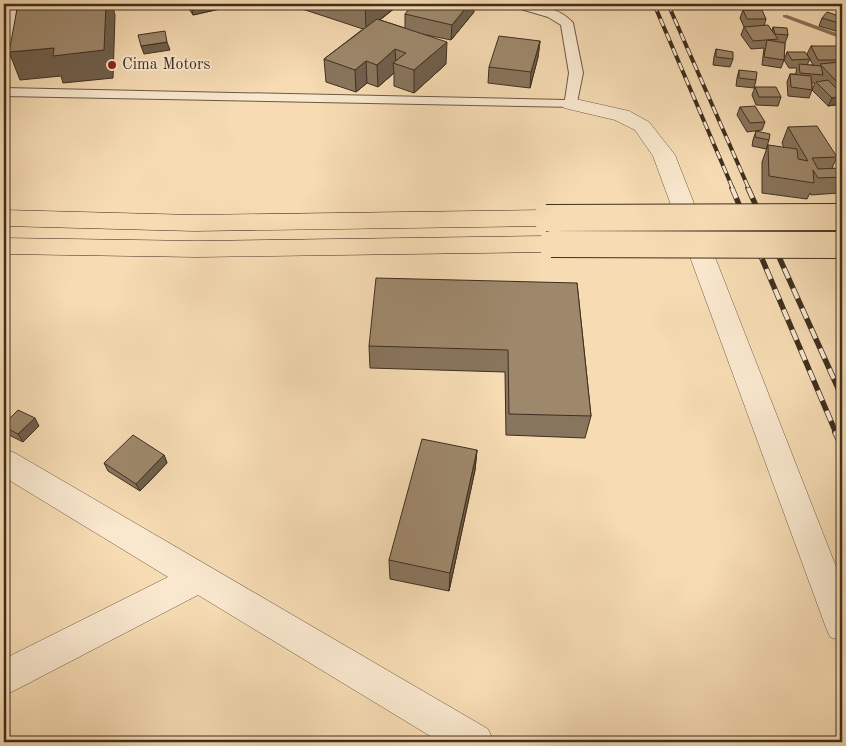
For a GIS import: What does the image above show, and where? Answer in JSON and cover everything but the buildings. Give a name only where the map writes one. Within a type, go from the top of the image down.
[{"type":"highway","points":[[4,218],[194,222],[842,217]]},
{"type":"highway","points":[[4,246],[197,249],[551,244],[842,245]]},
{"type":"street","points":[[571,104],[622,115],[642,126],[664,155],[842,625]]},
{"type":"street","points":[[4,462],[475,742]]},
{"type":"street","points":[[4,678],[199,578]]},
{"type":"lane","points":[[4,57],[11,4]]},
{"type":"lane","points":[[4,92],[571,104],[576,73],[567,23],[552,14],[518,4]]},
{"type":"waterway","points":[[785,16],[842,37]]},
{"type":"railway","points":[[654,4],[733,189]]},
{"type":"railway","points":[[668,4],[749,189]]},
{"type":"railway","points":[[732,188],[836,433]]},
{"type":"railway","points":[[748,188],[842,397]]},
{"type":"railway","points":[[835,432],[842,447]]},
{"type":"place","name":"Cima Motors","points":[[112,65]]}]
